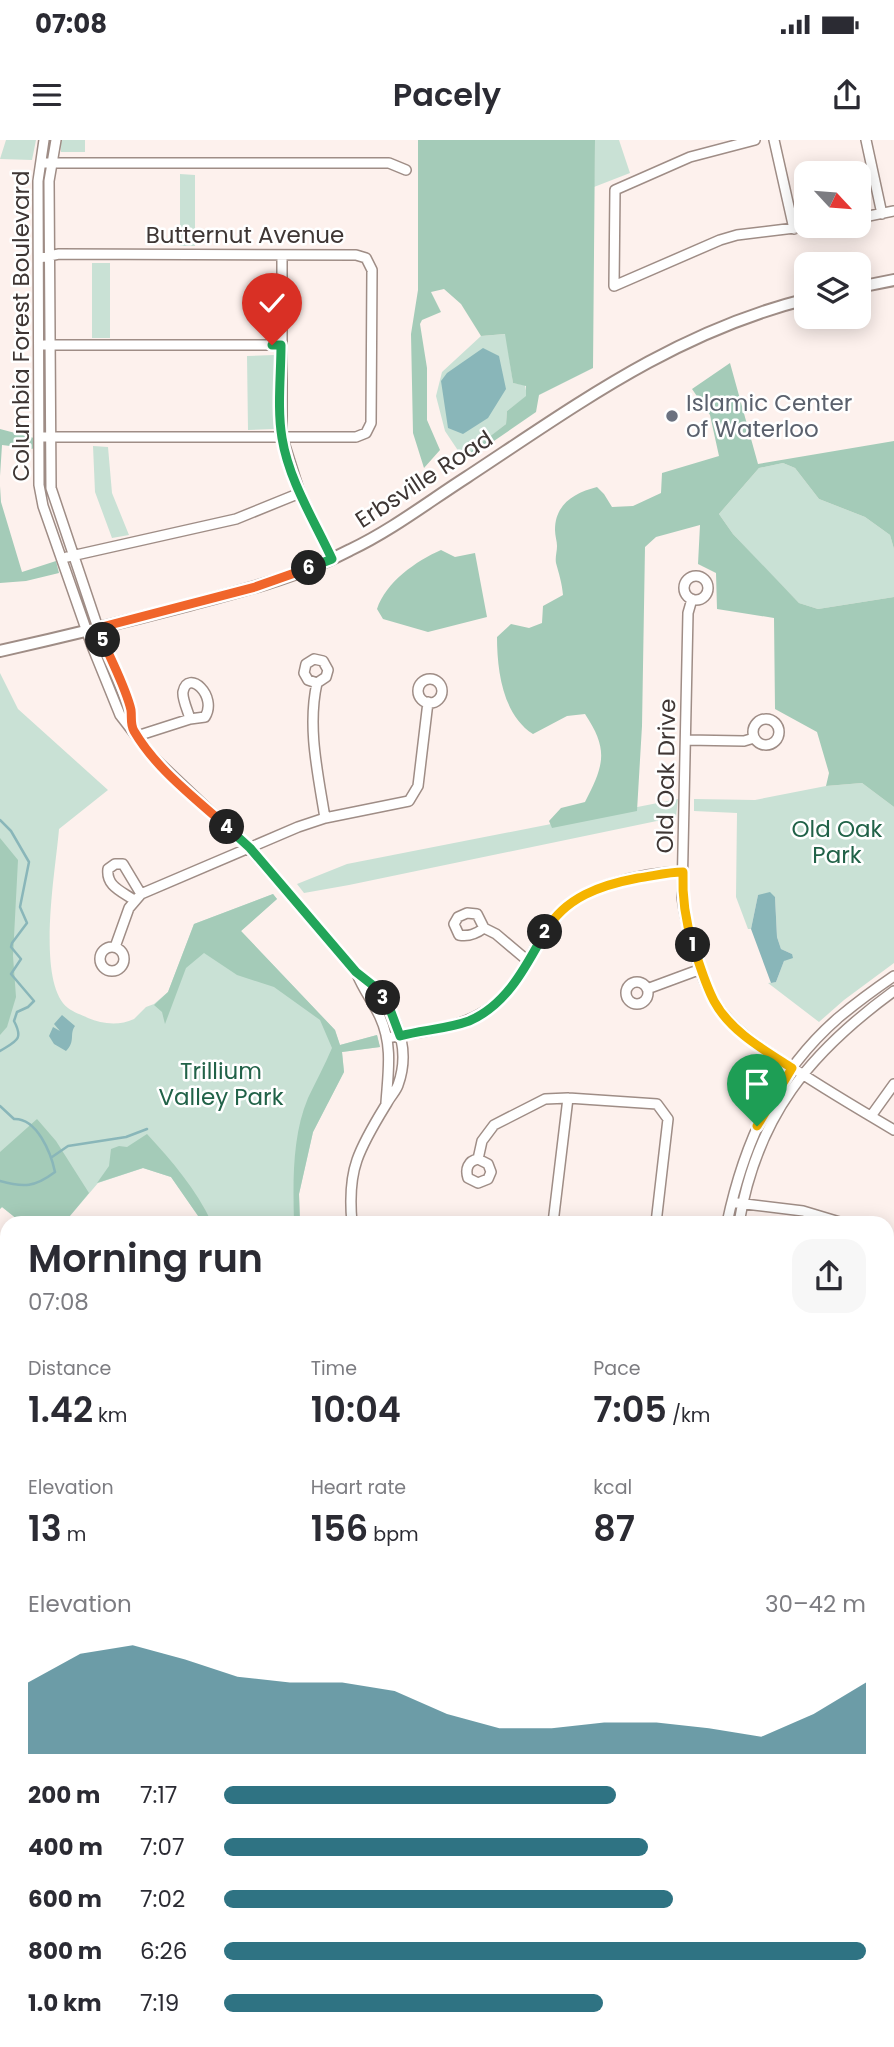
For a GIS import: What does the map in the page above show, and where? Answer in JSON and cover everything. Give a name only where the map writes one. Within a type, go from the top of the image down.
[{"type":"main road","points":[[871,285],[894,280]]},
{"type":"main road","name":"Erbsville Road","points":[[0,651],[255,587],[332,559],[395,525],[633,369],[700,335],[741,318],[794,303]]},
{"type":"street","name":"Columbia Forest Boulevard","points":[[44,140],[40,163],[39,345],[45,436],[51,488],[73,556],[92,630]]},
{"type":"street","name":"Columbia Forest Boulevard","points":[[55,140],[50,163],[50,345],[45,436],[39,485],[62,558],[92,630]]},
{"type":"street","points":[[755,140],[690,157],[615,190],[614,286],[720,240],[737,235],[794,229],[774,140]]},
{"type":"street","points":[[866,140],[882,214]]},
{"type":"street","points":[[40,163],[389,163],[406,170]]},
{"type":"street","points":[[872,216],[894,211]]},
{"type":"street","name":"Butternut Avenue","points":[[39,258],[50,254],[356,255],[366,258],[372,270],[371,423],[366,433],[356,437],[45,436]]},
{"type":"street","points":[[282,255],[282,436],[300,494],[332,559]]},
{"type":"street","points":[[39,345],[281,345]]},
{"type":"street","points":[[62,558],[236,519],[300,494]]},
{"type":"street","name":"Old Oak Drive","points":[[692,599],[688,613],[682,897],[685,920],[701,970],[714,1002],[731,1024],[762,1049],[894,1130]]},
{"type":"street","points":[[92,630],[131,710],[131,727],[151,755],[250,848],[356,972],[375,987],[388,1004],[400,1036],[402,1063],[398,1086],[356,1161],[352,1181],[352,1216]]},
{"type":"street","points":[[317,683],[314,695],[314,738],[325,818]]},
{"type":"street","points":[[115,947],[138,897],[298,827],[325,818],[405,803],[415,795],[418,786],[428,702]]},
{"type":"street","points":[[137,736],[190,719]]},
{"type":"street","points":[[686,740],[744,741],[754,738]]},
{"type":"street","points":[[387,1038],[468,1021],[486,1011],[516,982],[550,924],[579,897],[612,883],[683,872]]},
{"type":"street","points":[[484,928],[496,934],[528,961]]},
{"type":"street","points":[[647,989],[701,970]]},
{"type":"street","points":[[356,972],[379,1015],[387,1038],[389,1069],[386,1104]]},
{"type":"street","points":[[729,1216],[741,1163],[757,1126],[792,1068],[837,1018],[894,976]]},
{"type":"street","points":[[740,1216],[754,1163],[770,1126],[802,1074],[838,1035],[894,991]]},
{"type":"street","points":[[871,1116],[894,1084]]},
{"type":"street","points":[[555,1216],[568,1098]]},
{"type":"street","points":[[478,1159],[482,1141],[494,1125],[545,1099],[657,1104],[668,1119],[657,1216]]},
{"type":"street","points":[[732,1202],[803,1211],[820,1216]]},
{"type":"green space","points":[[6,140],[36,140],[32,160],[0,159]]},
{"type":"green space","points":[[62,140],[85,140],[85,152],[61,152]]},
{"type":"green space","points":[[418,140],[595,140],[593,368],[539,395],[536,412],[472,456],[471,451],[506,424],[507,411],[526,396],[526,386],[513,383],[505,334],[481,336],[461,304],[444,289],[431,292],[441,312],[422,320],[420,324],[427,368],[427,420],[440,450],[424,468],[413,433],[411,334],[418,290]]},
{"type":"green space","points":[[595,140],[619,140],[630,173],[594,187]]},
{"type":"green space","points":[[180,174],[195,175],[195,246],[180,246]]},
{"type":"green space","points":[[92,263],[110,263],[110,338],[92,338]]},
{"type":"green space","points":[[506,334],[513,383],[525,385],[527,396],[507,411],[506,424],[472,451],[461,455],[445,431],[436,396],[442,372],[481,336]]},
{"type":"green space","points":[[274,355],[274,429],[248,430],[247,356]]},
{"type":"green space","points":[[730,363],[758,464],[894,441],[894,549],[890,535],[865,517],[819,499],[795,468],[783,463],[759,468],[719,514],[733,534],[799,603],[818,609],[894,597],[894,807],[862,783],[826,786],[829,773],[817,732],[775,709],[774,618],[717,609],[716,573],[698,564],[700,525],[656,537],[645,547],[642,726],[637,811],[552,828],[549,821],[561,808],[585,802],[600,767],[601,748],[585,714],[567,716],[533,734],[523,726],[508,704],[500,678],[497,637],[511,624],[529,628],[542,623],[543,606],[563,595],[556,563],[555,530],[558,513],[567,501],[597,487],[612,507],[633,506],[661,493],[662,473],[719,456],[710,415],[692,389]]},
{"type":"green space","points":[[0,429],[34,438],[35,449],[2,445],[0,476]]},
{"type":"green space","points":[[93,446],[108,447],[112,493],[129,535],[112,538],[95,492]]},
{"type":"green space","points":[[783,463],[795,468],[819,499],[865,517],[890,535],[894,549],[894,597],[818,609],[799,603],[733,534],[719,514],[759,468]]},
{"type":"green space","points":[[0,486],[1,502],[22,572],[56,561],[59,573],[26,581],[0,583]]},
{"type":"green space","points":[[441,550],[455,557],[475,553],[487,617],[428,632],[383,619],[377,609],[387,590],[412,566]]},
{"type":"green space","name":"Trillium Valley Park","points":[[0,673],[18,709],[108,790],[59,829],[50,950],[52,975],[58,994],[68,1008],[105,1023],[122,1023],[134,1019],[168,992],[194,924],[273,894],[277,899],[241,931],[335,1030],[340,1045],[377,1035],[380,1047],[342,1052],[344,1072],[313,1132],[299,1194],[300,1216],[198,1216],[171,1177],[143,1168],[98,1183],[70,1216],[13,1216],[2,1207],[0,1209]]},
{"type":"green space","name":"Old Oak Park","points":[[862,783],[894,807],[894,963],[819,1022],[768,983],[776,982],[784,961],[792,954],[781,949],[777,937],[775,897],[758,895],[751,929],[748,929],[736,897],[737,813],[694,811],[694,799],[755,800],[826,786]]},
{"type":"green space","points":[[678,799],[676,817],[304,893],[297,884],[347,864]]},
{"type":"green space","points":[[0,838],[18,860],[13,956],[16,997],[7,1027],[0,1035]]},
{"type":"green space","points":[[273,894],[277,899],[241,931],[335,1030],[340,1045],[377,1035],[380,1047],[342,1052],[344,1072],[313,1132],[299,1194],[300,1216],[294,1216],[294,1175],[299,1128],[308,1098],[332,1048],[320,1020],[274,987],[237,975],[204,953],[186,968],[165,1024],[162,1012],[154,1005],[168,992],[194,924]]},
{"type":"green space","points":[[37,1119],[56,1141],[89,1193],[70,1216],[13,1216],[2,1207],[0,1209],[0,1152]]},
{"type":"green space","points":[[147,1134],[183,1176],[208,1216],[198,1216],[171,1177],[143,1168],[97,1183],[109,1166],[111,1149],[127,1147]]},
{"type":"water","points":[[483,348],[499,356],[506,389],[488,418],[463,434],[448,428],[441,381],[447,373]]},
{"type":"water","points":[[770,892],[775,897],[777,937],[781,949],[792,954],[793,958],[784,961],[776,982],[771,983],[751,929],[758,895]]},
{"type":"water","points":[[62,1015],[75,1026],[71,1044],[66,1051],[54,1044],[49,1036],[53,1027],[60,1031],[54,1024]]},
{"type":"waterway","points":[[0,820],[11,831],[29,862],[20,907],[27,923],[12,943],[11,947],[21,959],[11,974],[34,1001],[17,1012],[14,1021],[18,1032],[17,1039],[0,1051]]},
{"type":"waterway","points":[[0,1106],[14,1119],[22,1120],[36,1130],[42,1138],[55,1172],[29,1185],[0,1181]]},
{"type":"waterway","points":[[52,1157],[68,1146],[126,1137],[147,1129]]},
{"type":"place","name":"Islamic Center of Waterloo","points":[[672,416]]},
{"type":"route","points":[[272,345],[281,345],[281,424],[289,465],[332,559],[255,587],[98,628],[131,710],[131,727],[151,755],[250,848],[356,972],[375,987],[388,1004],[400,1036],[468,1021],[486,1011],[516,982],[558,914],[579,897],[612,883],[683,872],[685,920],[714,1002],[731,1024],[762,1049],[792,1068],[757,1126]]}]
